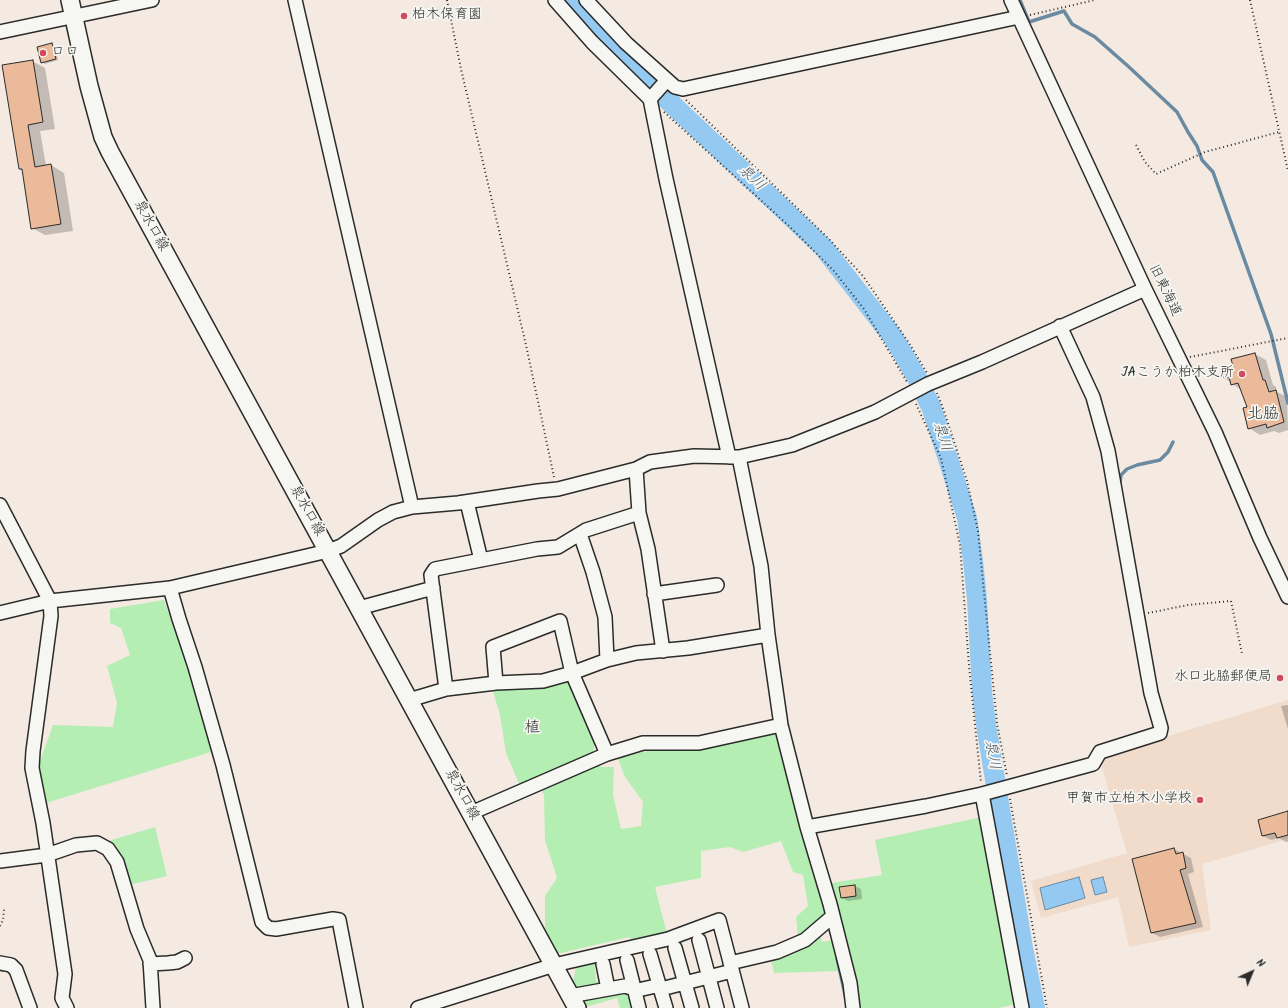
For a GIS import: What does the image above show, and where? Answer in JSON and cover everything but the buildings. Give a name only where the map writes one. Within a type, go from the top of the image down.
[{"type":"main road","name":"泉水口線","points":[[71,8],[89,86],[110,152],[573,1002]]},
{"type":"street","points":[[0,32],[71,8],[152,0]]},
{"type":"street","points":[[295,0],[412,507]]},
{"type":"street","points":[[555,0],[592,42],[651,97],[666,179],[761,566],[768,635],[781,724],[807,827],[833,916],[850,983],[853,1008]]},
{"type":"street","points":[[586,0],[626,43],[668,84],[683,88],[695,87],[1019,17]]},
{"type":"street","name":"旧東海道","points":[[1011,0],[1145,289],[1215,432],[1260,538],[1288,597]]},
{"type":"street","points":[[651,97],[668,84]]},
{"type":"street","points":[[0,613],[50,601],[170,588],[328,550],[341,546],[378,520],[393,512],[412,507],[467,502],[558,489],[636,469],[650,462],[694,456],[734,457],[792,445],[875,412],[930,383],[982,362],[1145,289]]},
{"type":"street","points":[[807,827],[926,806],[986,793],[1093,764],[1100,752],[1160,733],[1161,728],[1150,693],[1108,451],[1093,397],[1060,326]]},
{"type":"street","points":[[636,469],[639,513],[648,549],[663,651]]},
{"type":"street","points":[[467,502],[481,560]]},
{"type":"street","points":[[0,505],[50,601],[51,616],[32,768],[43,823],[65,974],[62,998],[67,1008]]},
{"type":"street","points":[[446,689],[431,575],[435,569],[537,549],[558,547],[580,534],[639,513]]},
{"type":"street","points":[[580,534],[593,572],[605,617],[607,660]]},
{"type":"street","points":[[654,594],[717,585]]},
{"type":"street","points":[[170,588],[224,766],[262,922],[268,928],[276,929],[333,919],[339,920],[356,1008]]},
{"type":"street","points":[[359,608],[433,588]]},
{"type":"street","points":[[496,683],[493,647],[560,621],[572,673],[607,754]]},
{"type":"street","points":[[409,700],[446,689],[496,683],[543,681],[572,673],[607,660],[636,653],[688,648],[768,635]]},
{"type":"street","points":[[471,813],[607,754],[643,743],[699,743],[781,724]]},
{"type":"street","points":[[986,793],[1022,1008]]},
{"type":"street","points":[[0,861],[47,854],[76,845],[97,843],[108,849],[117,862],[137,929],[150,960],[153,1008]]},
{"type":"street","points":[[573,1002],[608,989],[625,986],[638,990],[656,986],[665,988],[709,977],[731,967],[777,952],[805,940],[833,916]]},
{"type":"street","points":[[418,1008],[554,965],[668,939],[719,920],[742,1008]]},
{"type":"street","points":[[699,940],[717,1008]]},
{"type":"street","points":[[675,948],[692,1008]]},
{"type":"street","points":[[650,954],[666,1008]]},
{"type":"street","points":[[150,964],[177,962],[185,958]]},
{"type":"street","points":[[627,960],[639,1008]]},
{"type":"street","points":[[0,963],[11,965],[16,970],[30,1008]]},
{"type":"street","points":[[603,964],[608,989]]},
{"type":"path","points":[[448,0],[461,69],[526,345],[553,476],[558,489]]},
{"type":"path","points":[[1019,17],[1095,0]]},
{"type":"path","points":[[1250,0],[1288,171]]},
{"type":"path","points":[[668,84],[828,238],[863,276],[909,343],[944,411],[967,482],[978,531],[997,723],[1007,769],[1006,787],[1047,1008]]},
{"type":"path","points":[[651,97],[789,226],[834,271],[864,309],[913,392],[941,458],[960,544],[969,666],[986,793]]},
{"type":"path","points":[[1136,145],[1146,162],[1156,174],[1205,152],[1279,132]]},
{"type":"path","points":[[1180,359],[1288,338]]},
{"type":"path","points":[[1137,616],[1188,605],[1231,602],[1242,654]]},
{"type":"path","points":[[0,926],[4,909]]},
{"type":"shaded area","name":"甲賀市立柏木小学校","points":[[1288,700],[1288,839],[1202,864],[1211,930],[1129,947],[1118,897],[1041,918],[1031,881],[1127,853],[1100,761],[1105,755]]},
{"type":"green space","points":[[164,600],[194,685],[211,752],[46,803],[39,764],[53,725],[113,727],[117,703],[107,666],[130,655],[121,628],[110,623],[110,609]]},
{"type":"green space","points":[[580,681],[597,731],[593,752],[601,767],[614,767],[613,795],[621,829],[641,826],[643,802],[625,777],[618,759],[633,754],[700,740],[700,735],[774,720],[828,913],[817,925],[822,942],[833,940],[839,971],[774,973],[770,955],[798,937],[796,917],[808,906],[803,875],[793,872],[781,841],[743,852],[730,847],[701,851],[701,878],[655,887],[669,942],[642,952],[629,937],[557,954],[545,929],[545,896],[557,878],[545,840],[544,796],[538,778],[521,788],[506,753],[500,715],[492,688]]},
{"type":"green space","points":[[982,817],[1016,1004],[999,1008],[858,1008],[850,959],[831,883],[882,875],[875,840]]},
{"type":"green space","points":[[155,827],[167,876],[129,885],[121,861],[108,841]]},
{"type":"green space","points":[[594,959],[596,981],[626,983],[635,1008],[620,1008],[617,998],[582,1008],[572,985],[577,963]]},
{"type":"water","points":[[1079,877],[1085,898],[1045,910],[1040,888]]},
{"type":"water","points":[[1103,877],[1107,892],[1095,895],[1091,880]]},
{"type":"waterway","name":"泉川","points":[[568,0],[586,23],[823,247],[893,337],[916,376],[932,409],[967,518],[977,599],[982,692],[987,731],[1023,948],[1035,1008]]},
{"type":"waterway","points":[[1020,0],[1029,22],[1064,11],[1072,24],[1095,37],[1177,112],[1197,146],[1202,160],[1213,172],[1271,334],[1288,403]]},
{"type":"waterway","points":[[1120,483],[1121,475],[1127,469],[1137,465],[1160,460],[1168,452],[1173,442]]},
{"type":"waterway","points":[[1137,580],[1146,631]]},
{"type":"waterway","points":[[837,958],[846,999]]},
{"type":"place","name":"柏木保育園","points":[[404,16]]},
{"type":"place","name":"ロロ","points":[[43,53]]},
{"type":"place","name":"JAこうか柏木支所","points":[[1242,374]]},
{"type":"place","name":"水口北脇郵便局","points":[[1280,678]]},
{"type":"place","name":"甲賀市立柏木小学校","points":[[1200,800]]},
{"type":"district","name":"北脇","points":[[1263,415]]},
{"type":"district","name":"植","points":[[532,729]]}]
